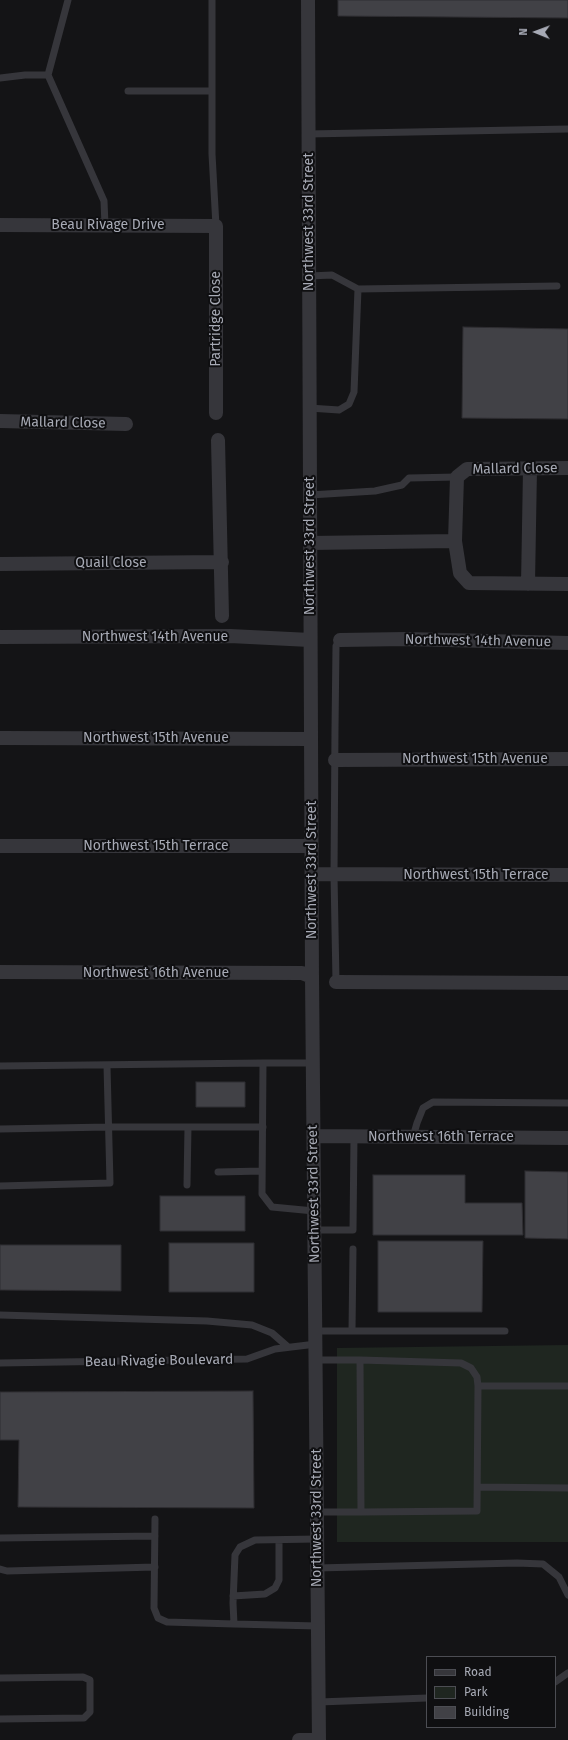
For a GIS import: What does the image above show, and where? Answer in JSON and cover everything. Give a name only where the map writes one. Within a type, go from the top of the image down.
[{"type":"street","name":"Northwest 33rd Street","points":[[308,0],[312,977],[319,1740]]},
{"type":"street","name":"Beau Rivage Drive","points":[[0,225],[216,226]]},
{"type":"street","name":"Partridge Close","points":[[216,226],[216,413]]},
{"type":"street","name":"Mallard Close","points":[[0,421],[126,424]]},
{"type":"street","points":[[218,440],[222,562],[222,616]]},
{"type":"street","name":"Mallard Close","points":[[528,584],[468,583],[460,573],[455,541],[457,478],[467,469],[568,468]]},
{"type":"street","points":[[530,469],[528,584],[568,584]]},
{"type":"street","points":[[310,543],[455,541]]},
{"type":"street","name":"Quail Close","points":[[0,564],[222,562]]},
{"type":"street","name":"Northwest 14th Avenue","points":[[0,637],[230,636],[310,640]]},
{"type":"street","name":"Northwest 14th Avenue","points":[[340,640],[406,639],[568,643]]},
{"type":"street","name":"Northwest 15th Avenue","points":[[0,738],[311,739]]},
{"type":"street","name":"Northwest 15th Avenue","points":[[335,760],[568,759]]},
{"type":"street","name":"Northwest 15th Terrace","points":[[0,846],[312,846]]},
{"type":"street","name":"Northwest 15th Terrace","points":[[312,874],[568,875]]},
{"type":"street","name":"Northwest 16th Avenue","points":[[0,972],[302,973],[312,977]]},
{"type":"street","points":[[336,982],[568,983]]},
{"type":"street","name":"Northwest 16th Terrace","points":[[314,1136],[568,1138]]},
{"type":"street","points":[[299,1740],[319,1740]]},
{"type":"lane","points":[[68,0],[48,75],[104,201],[105,225]]},
{"type":"lane","points":[[212,0],[212,154],[216,226]]},
{"type":"lane","points":[[0,78],[25,75],[48,75]]},
{"type":"lane","points":[[128,91],[212,91]]},
{"type":"lane","points":[[308,134],[568,129]]},
{"type":"lane","points":[[309,276],[332,275],[358,289],[557,286]]},
{"type":"lane","points":[[310,408],[338,410],[349,404],[354,392],[358,289]]},
{"type":"lane","points":[[310,495],[375,491],[402,485],[409,478],[457,478]]},
{"type":"lane","points":[[336,982],[334,875],[336,646],[340,640]]},
{"type":"lane","points":[[263,1063],[262,1194],[272,1207],[314,1211]]},
{"type":"lane","points":[[0,1066],[313,1063]]},
{"type":"lane","points":[[0,1186],[110,1183],[107,1066]]},
{"type":"lane","points":[[414,1137],[417,1122],[423,1108],[434,1102],[568,1103]]},
{"type":"lane","points":[[187,1185],[188,1127]]},
{"type":"lane","points":[[0,1129],[263,1127]]},
{"type":"lane","points":[[314,1230],[354,1230],[354,1137]]},
{"type":"lane","points":[[218,1172],[262,1171]]},
{"type":"lane","points":[[352,1331],[353,1249]]},
{"type":"lane","points":[[0,1315],[207,1321],[252,1325],[272,1333],[288,1347]]},
{"type":"lane","name":"Beau Rivagie Boulevard","points":[[0,1363],[247,1359],[275,1349],[288,1347],[316,1338],[352,1331],[505,1331]]},
{"type":"lane","points":[[316,1360],[461,1363],[471,1368],[477,1377],[478,1386],[477,1511],[317,1512]]},
{"type":"lane","points":[[360,1360],[361,1512]]},
{"type":"lane","points":[[478,1386],[568,1386]]},
{"type":"lane","points":[[478,1487],[568,1488]]},
{"type":"lane","points":[[155,1519],[154,1608],[158,1618],[167,1622],[318,1626]]},
{"type":"lane","points":[[0,1538],[155,1536]]},
{"type":"lane","points":[[234,1624],[235,1555],[240,1547],[255,1540],[317,1539]]},
{"type":"lane","points":[[234,1596],[265,1594],[275,1588],[279,1580],[279,1540]]},
{"type":"lane","points":[[317,1568],[509,1563],[543,1564],[559,1577],[568,1595]]},
{"type":"lane","points":[[0,1569],[7,1571],[155,1567]]},
{"type":"lane","points":[[556,1681],[568,1673]]},
{"type":"lane","points":[[0,1678],[83,1676],[90,1680],[90,1712],[84,1718],[0,1720]]},
{"type":"lane","points":[[319,1702],[426,1698]]},
{"type":"green space","points":[[568,1345],[568,1542],[337,1542],[337,1348]]},
{"type":"building","points":[[338,0],[568,0],[568,18],[338,16]]},
{"type":"building","points":[[463,327],[568,329],[568,419],[462,418]]},
{"type":"building","points":[[196,1082],[245,1082],[245,1107],[196,1107]]},
{"type":"building","points":[[525,1171],[568,1172],[568,1239],[525,1238]]},
{"type":"building","points":[[373,1175],[465,1175],[465,1203],[522,1203],[523,1235],[373,1235]]},
{"type":"building","points":[[160,1196],[245,1196],[245,1231],[160,1231]]},
{"type":"building","points":[[378,1241],[483,1241],[482,1312],[378,1312]]},
{"type":"building","points":[[169,1243],[254,1243],[254,1292],[169,1292]]},
{"type":"building","points":[[0,1245],[121,1245],[121,1291],[0,1290]]},
{"type":"building","points":[[253,1391],[254,1508],[18,1507],[19,1440],[0,1440],[0,1392]]}]
